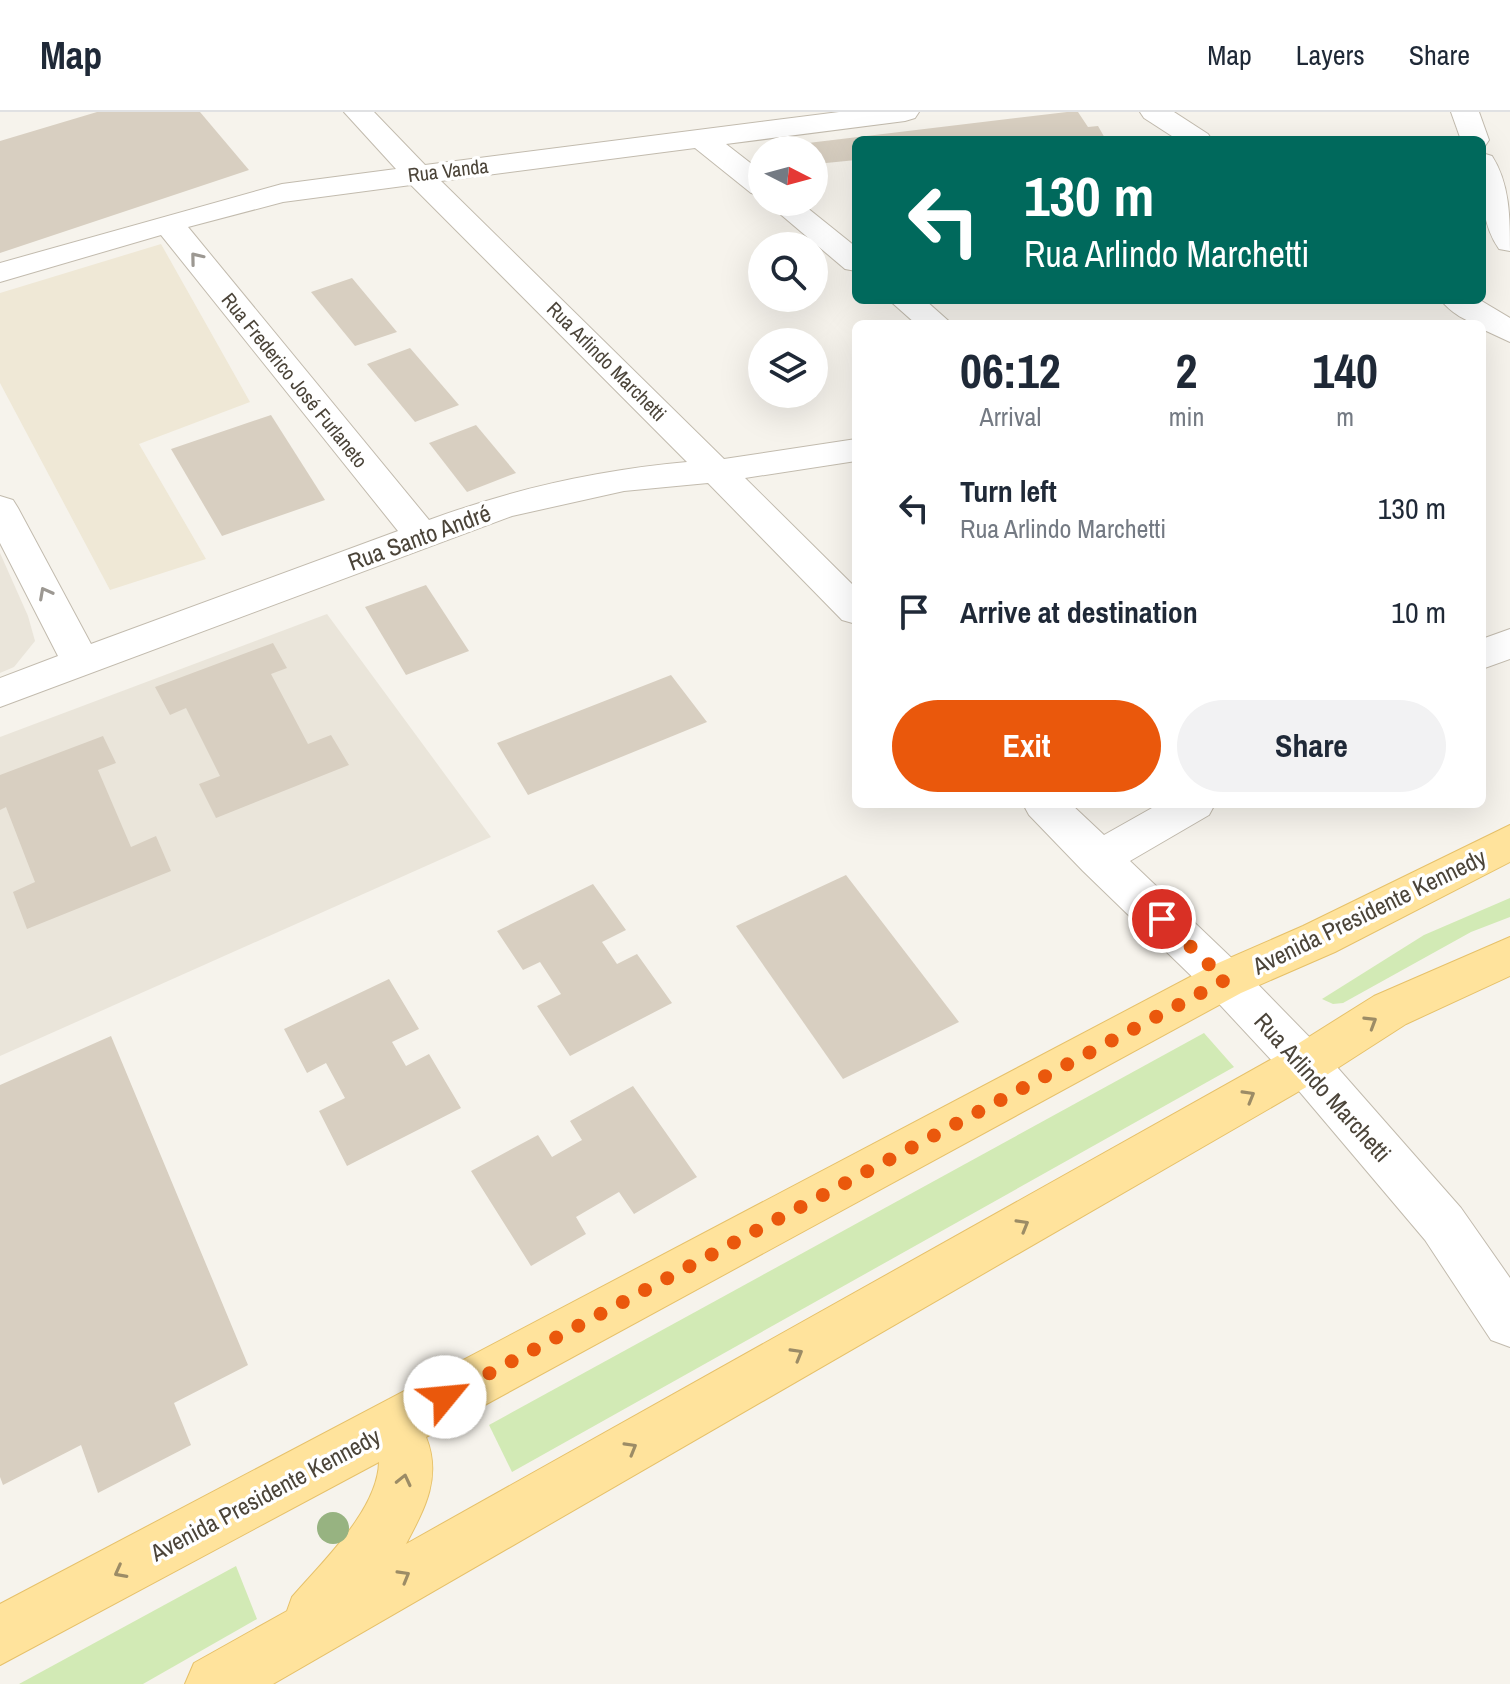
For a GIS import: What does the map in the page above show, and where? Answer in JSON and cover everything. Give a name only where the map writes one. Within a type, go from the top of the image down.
[{"type":"main road","name":"Avenida Presidente Kennedy","points":[[0,1636],[1225,980],[1319,939],[1510,842]]},
{"type":"main road","points":[[215,1684],[1305,1064],[1390,1010],[1510,956]]},
{"type":"main road","points":[[299,1636],[380,1533],[400,1494],[407,1465],[394,1425]]},
{"type":"street","name":"Rua Arlindo Marchetti","points":[[358,112],[416,174],[719,471],[852,607]]},
{"type":"street","name":"Rua Vanda","points":[[0,273],[282,193],[905,112]]},
{"type":"street","points":[[1154,112],[1192,136]]},
{"type":"street","points":[[1465,112],[1474,136]]},
{"type":"street","points":[[700,138],[748,176]]},
{"type":"street","points":[[1486,173],[1510,242]]},
{"type":"street","points":[[798,216],[852,259]]},
{"type":"street","name":"Rua Frederico José Furlaneto","points":[[168,223],[422,536]]},
{"type":"street","points":[[910,304],[931,320]]},
{"type":"street","points":[[1464,304],[1510,332]]},
{"type":"street","points":[[1486,349],[1510,346]]},
{"type":"street","name":"Rua Santo André","points":[[0,693],[503,506],[624,479],[719,471],[852,451]]},
{"type":"street","points":[[0,508],[81,662]]},
{"type":"street","points":[[1486,653],[1510,643]]},
{"type":"street","name":"Rua Arlindo Marchetti","points":[[1048,808],[1225,980],[1305,1064],[1443,1224],[1510,1322]]},
{"type":"street","points":[[1098,859],[1187,808]]},
{"type":"shaded area","points":[[161,244],[250,402],[139,444],[206,559],[110,590],[0,383],[0,293]]},
{"type":"shaded area","points":[[0,553],[28,616],[35,641],[14,667],[0,673]]},
{"type":"shaded area","points":[[327,614],[491,837],[0,1056],[0,737]]},
{"type":"green space","points":[[1510,898],[1510,917],[1471,932],[1343,1003],[1333,1004],[1322,999],[1424,935]]},
{"type":"green space","points":[[1204,1033],[1234,1067],[512,1472],[489,1425]]},
{"type":"green space","points":[[236,1566],[257,1619],[143,1684],[19,1684]]},
{"type":"building","points":[[97,112],[200,112],[249,170],[0,253],[0,141]]},
{"type":"building","points":[[1078,112],[1088,127],[1098,126],[1104,136],[866,136]]},
{"type":"building","points":[[852,138],[852,160],[828,163],[828,141]]},
{"type":"building","points":[[352,278],[397,332],[355,346],[311,292]]},
{"type":"building","points":[[410,348],[459,405],[415,422],[367,364]]},
{"type":"building","points":[[271,415],[325,500],[222,536],[171,449]]},
{"type":"building","points":[[476,425],[516,473],[467,492],[429,443]]},
{"type":"building","points":[[426,585],[469,651],[406,675],[365,607]]},
{"type":"building","points":[[273,643],[287,668],[271,674],[308,744],[331,735],[349,765],[216,818],[199,784],[220,776],[186,708],[170,715],[155,687]]},
{"type":"building","points":[[671,675],[707,722],[528,795],[497,743]]},
{"type":"building","points":[[103,736],[116,763],[98,770],[131,847],[156,836],[171,871],[27,929],[13,892],[35,882],[6,807],[0,810],[0,775]]},
{"type":"building","points":[[846,875],[959,1022],[843,1079],[736,926]]},
{"type":"building","points":[[593,884],[626,930],[602,942],[617,964],[637,954],[672,1003],[570,1056],[537,1006],[561,994],[540,962],[523,970],[497,931]]},
{"type":"building","points":[[389,979],[419,1029],[392,1042],[406,1066],[429,1054],[461,1108],[347,1166],[319,1111],[345,1098],[326,1063],[307,1073],[284,1029]]},
{"type":"building","points":[[111,1036],[248,1365],[174,1403],[191,1445],[98,1493],[81,1445],[3,1485],[0,1477],[0,1085]]},
{"type":"building","points":[[633,1086],[697,1177],[634,1214],[619,1192],[576,1217],[586,1234],[531,1266],[471,1171],[538,1135],[552,1157],[582,1140],[570,1121]]},
{"type":"route","points":[[445,1397],[1225,980],[1162,919]]}]
